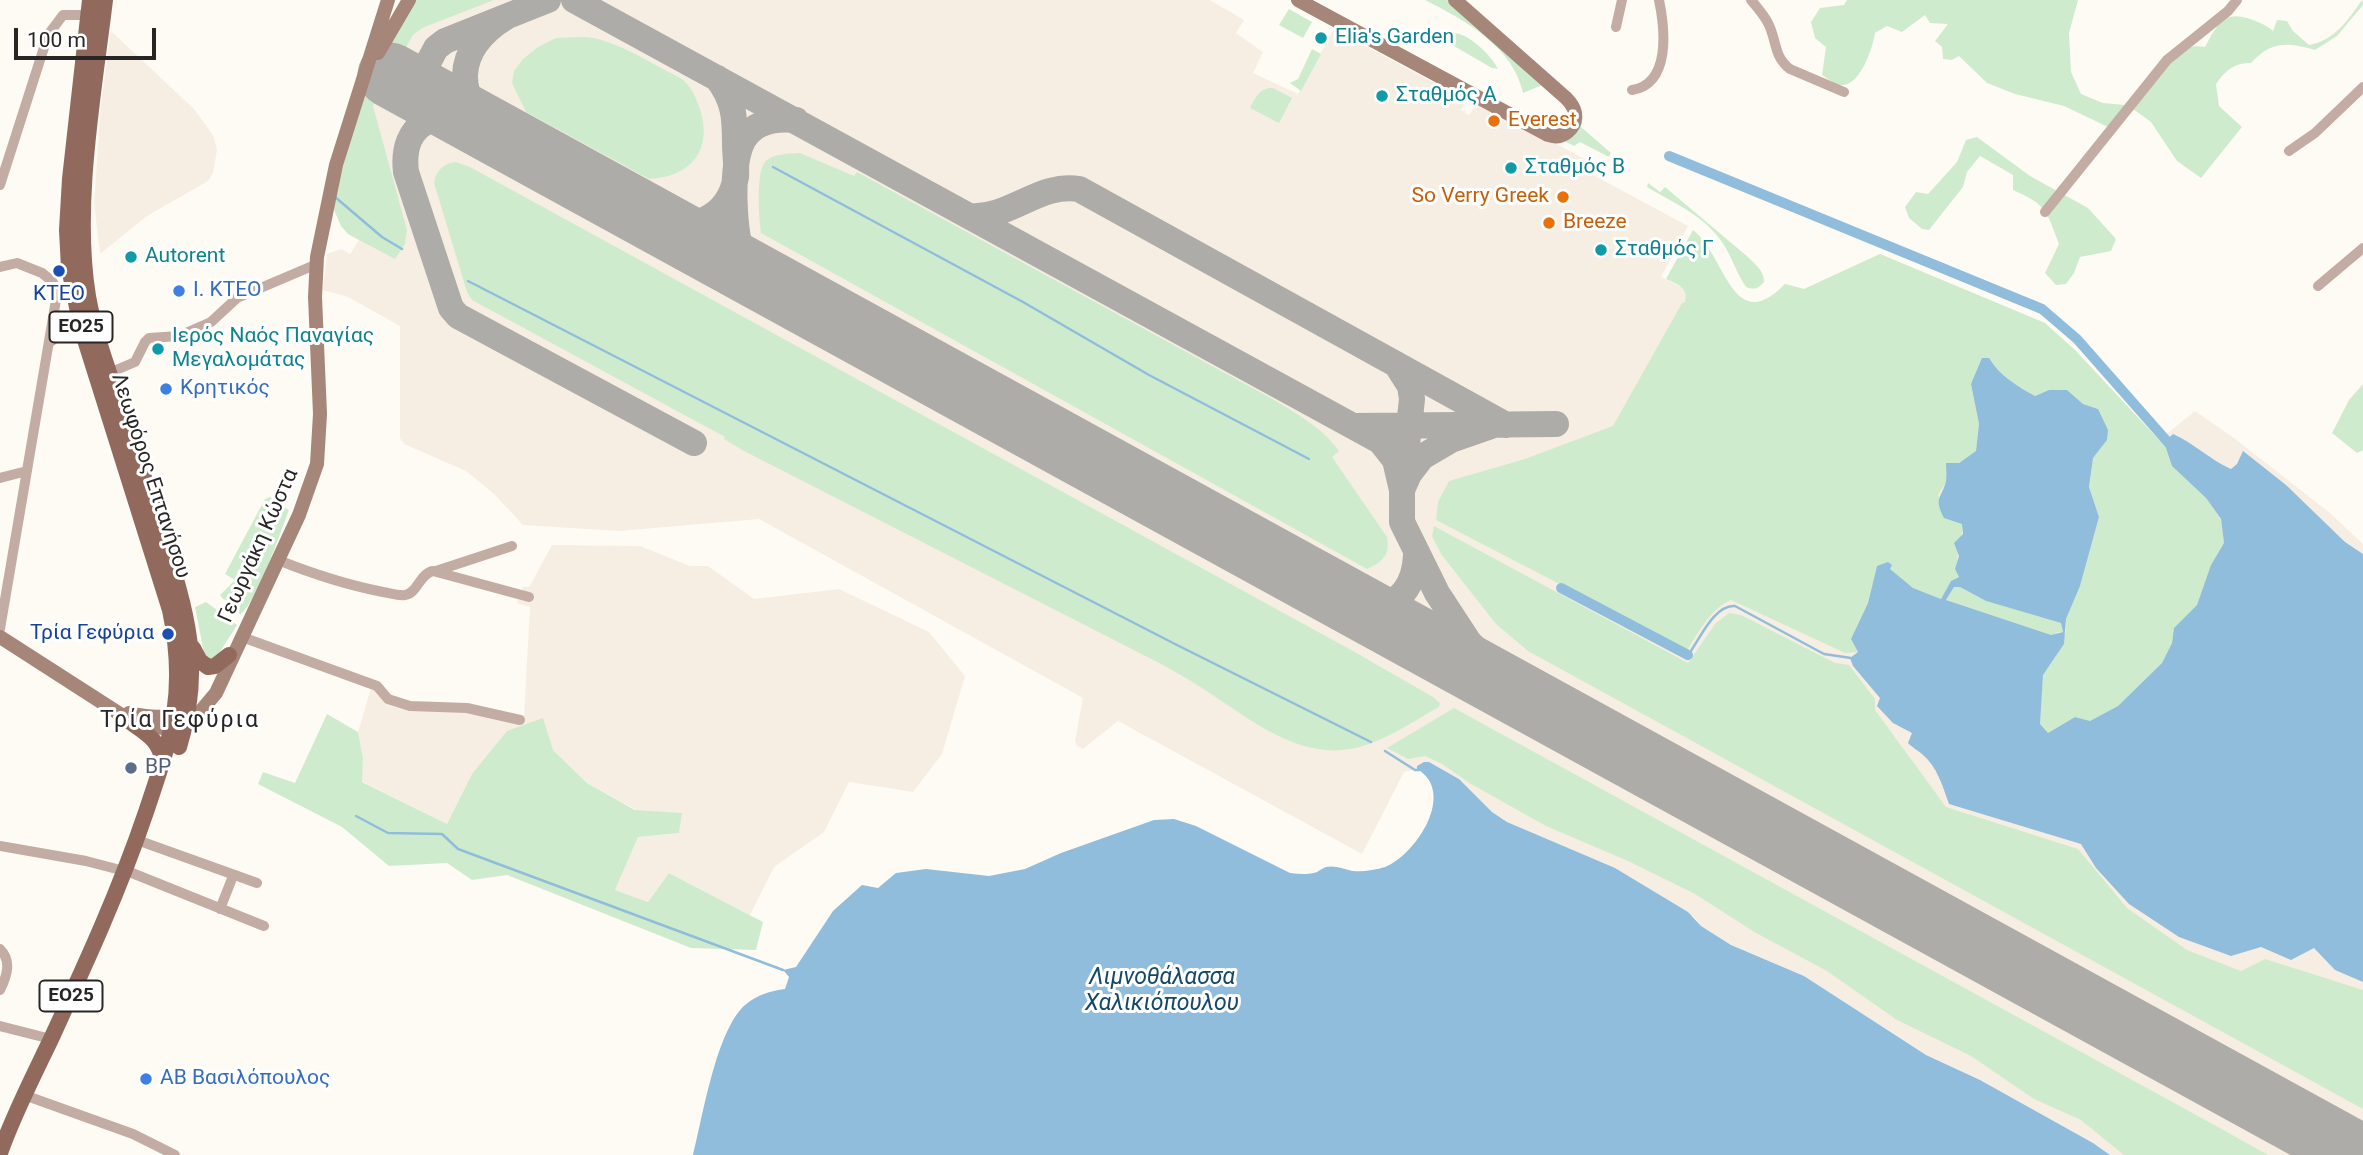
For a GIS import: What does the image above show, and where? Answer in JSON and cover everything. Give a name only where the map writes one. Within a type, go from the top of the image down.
[{"type":"main road","name":"Λεωφόρος Επτανήσου","points":[[105,0],[85,202],[88,325],[170,610],[177,651],[177,716]]},
{"type":"main road","name":"Γεωργάκη Κώστα","points":[[177,716],[204,695],[236,645],[310,489],[320,447],[315,297],[317,264],[331,183],[386,4],[400,0]]},
{"type":"main road","name":"Γεωργάκη Κώστα","points":[[358,92],[409,0]]},
{"type":"main road","points":[[1298,0],[1548,135],[1557,138],[1566,134],[1575,117],[1566,98],[1455,0]]},
{"type":"main road","name":"Λεωφόρος Επτανήσου","points":[[89,8],[70,179],[68,230],[72,285],[109,373],[176,578],[190,638],[192,678],[177,716]]},
{"type":"main road","points":[[0,637],[114,709],[155,741],[161,751],[162,769]]},
{"type":"main road","points":[[190,638],[196,655],[205,666],[215,666],[236,645]]},
{"type":"main road","points":[[114,709],[142,717],[177,716]]},
{"type":"main road","points":[[130,722],[141,726],[177,716]]},
{"type":"main road","name":"ΕΟ25","points":[[138,839],[177,716]]},
{"type":"main road","name":"ΕΟ25","points":[[0,1153],[138,839],[161,794],[177,716]]},
{"type":"street","points":[[1615,27],[1622,0]]},
{"type":"street","points":[[1632,90],[1647,85],[1658,71],[1663,28],[1659,0]]},
{"type":"street","points":[[1751,0],[1769,24],[1775,49],[1783,64],[1844,92]]},
{"type":"street","points":[[2045,212],[2167,60],[2228,11],[2237,0]]},
{"type":"street","points":[[0,185],[48,35],[63,15],[89,8]]},
{"type":"street","points":[[2289,151],[2315,133],[2363,87]]},
{"type":"street","points":[[2318,286],[2363,248]]},
{"type":"street","points":[[0,267],[17,263],[43,273],[56,288],[0,629]]},
{"type":"street","points":[[109,373],[135,362],[149,338],[179,336],[211,322],[237,298],[317,264]]},
{"type":"street","points":[[49,343],[60,335],[88,325]]},
{"type":"street","points":[[0,478],[27,471]]},
{"type":"street","points":[[278,560],[359,588],[402,595],[412,592],[426,572],[512,546]]},
{"type":"street","points":[[436,571],[529,597]]},
{"type":"street","points":[[236,645],[377,686],[390,701],[420,707],[467,708],[520,720]]},
{"type":"street","points":[[138,839],[257,883]]},
{"type":"street","points":[[0,846],[86,861],[124,871],[264,926]]},
{"type":"street","points":[[220,909],[233,876]]},
{"type":"street","points":[[0,949],[8,961],[0,990]]},
{"type":"street","points":[[0,1026],[51,1039]]},
{"type":"street","points":[[24,1095],[133,1134],[175,1155]]},
{"type":"shaded area","points":[[415,0],[1210,0],[1244,20],[1236,33],[1263,52],[1253,73],[1298,94],[1334,29],[1466,100],[1461,110],[1469,115],[1479,101],[1588,161],[1584,170],[1688,226],[1661,277],[1683,288],[1687,297],[1753,316],[1785,284],[1804,289],[1880,254],[2045,323],[2076,351],[2159,440],[2195,411],[2330,513],[2363,544],[2363,1155],[2110,1155],[1980,1080],[1926,1055],[1804,976],[1731,945],[1701,926],[1695,918],[1586,856],[1507,822],[1492,812],[1459,779],[1429,762],[1404,772],[1362,854],[1118,721],[1083,749],[1077,746],[1075,741],[1083,698],[759,519],[619,531],[523,525],[493,493],[466,471],[404,444],[400,438],[400,326],[348,297],[323,290],[327,254],[341,249],[350,254],[359,240],[341,226],[332,205]]},
{"type":"shaded area","points":[[111,31],[194,109],[213,135],[217,150],[213,173],[208,181],[147,216],[100,254],[94,203],[101,104]]},
{"type":"shaded area","points":[[552,545],[640,546],[690,566],[708,566],[754,599],[839,589],[929,632],[965,676],[942,754],[913,792],[849,782],[824,832],[774,867],[750,915],[669,873],[648,902],[615,890],[638,837],[679,833],[587,783],[553,750],[472,774],[447,824],[361,781],[363,758],[358,732],[371,688],[378,690],[383,699],[511,720],[524,715],[530,607],[517,603],[523,587],[529,587]]},
{"type":"green space","points":[[415,0],[494,0],[422,28],[413,35],[373,106],[407,230],[405,244],[395,259],[348,234],[341,226],[332,205],[360,106],[391,37]]},
{"type":"green space","points":[[1425,0],[1447,0],[1545,84],[1523,93],[1518,76],[1498,48],[1471,26]]},
{"type":"green space","points":[[1847,0],[2078,0],[2069,33],[2071,72],[2081,94],[2103,103],[2125,105],[2181,52],[2194,46],[2205,47],[2218,25],[2228,17],[2253,20],[2273,31],[2277,20],[2287,21],[2293,31],[2309,45],[2333,34],[2346,22],[2362,0],[2363,5],[2337,36],[2315,50],[2280,45],[2266,51],[2251,63],[2231,68],[2223,75],[2216,84],[2219,106],[2242,127],[2201,178],[2177,161],[2151,122],[2133,109],[2110,128],[2064,106],[2015,94],[1987,83],[1959,56],[1952,60],[1943,59],[1942,47],[1935,41],[1948,24],[1930,23],[1925,15],[1902,32],[1887,26],[1875,33],[1861,72],[1849,83],[1835,83],[1822,75],[1826,47],[1815,38],[1811,22],[1820,8],[1844,5]]},
{"type":"green space","points":[[1289,9],[1312,22],[1303,38],[1279,25]]},
{"type":"green space","points":[[1453,33],[1466,37],[1479,46],[1498,69],[1440,38]]},
{"type":"green space","points":[[585,37],[603,41],[630,51],[684,81],[695,97],[703,121],[704,135],[696,158],[677,173],[649,179],[526,112],[512,83],[514,71],[523,59],[538,47],[556,38]]},
{"type":"green space","points":[[1312,49],[1321,54],[1301,91],[1290,83],[1298,79]]},
{"type":"green space","points":[[1273,88],[1292,98],[1279,123],[1250,108],[1261,91]]},
{"type":"green space","points":[[1580,115],[1583,117],[1581,127],[1611,153],[1609,157],[1580,142],[1574,146],[1562,140]]},
{"type":"green space","points":[[1977,137],[2030,176],[2088,208],[2116,239],[2111,251],[2080,257],[2066,284],[2056,285],[2045,273],[2059,244],[2048,216],[2033,200],[2013,190],[2013,175],[1980,156],[1967,172],[1963,187],[1929,230],[1922,229],[1909,218],[1905,207],[1916,192],[1928,194],[1957,162],[1966,140]]},
{"type":"green space","points":[[800,153],[854,176],[857,172],[1303,418],[1327,436],[1339,451],[1332,457],[1387,537],[1388,548],[1384,557],[1367,569],[761,233],[759,194],[763,165],[775,156]]},
{"type":"green space","points":[[456,162],[470,167],[1353,651],[1433,697],[1440,703],[1439,707],[1393,734],[1363,746],[1323,750],[1304,746],[1250,720],[1163,665],[744,451],[724,439],[725,437],[472,300],[467,292],[434,183],[441,168]]},
{"type":"green space","points":[[1648,183],[1660,192],[1665,187],[1748,257],[1761,271],[1764,282],[1756,288],[1746,287],[1727,250],[1712,230],[1686,209],[1647,187]]},
{"type":"green space","points":[[1693,230],[1704,242],[1732,287],[1741,297],[1753,302],[1767,298],[1785,284],[1804,289],[1880,254],[2045,323],[2076,351],[2159,440],[2164,442],[2172,466],[2206,498],[2221,520],[2224,543],[2214,560],[2197,605],[2174,628],[2172,643],[2162,663],[2118,706],[2090,721],[2075,717],[2048,733],[2039,724],[2043,675],[2055,658],[2066,632],[2066,619],[2080,586],[2099,517],[2089,487],[2093,458],[2107,440],[2098,409],[2083,404],[2067,390],[2049,390],[2035,396],[2014,384],[1995,367],[1971,384],[1979,424],[1976,452],[1958,463],[1938,495],[1952,520],[1962,523],[1957,565],[1959,577],[1951,581],[1941,599],[1913,588],[1889,569],[1877,566],[1868,603],[1851,639],[1858,652],[1845,653],[1731,600],[1711,615],[1687,650],[1436,520],[1438,502],[1449,481],[1525,459],[1613,426],[1685,302],[1683,289],[1666,279]]},
{"type":"green space","points":[[2363,384],[2363,450],[2357,453],[2332,433],[2349,400]]},
{"type":"green space","points":[[270,497],[275,501],[271,508],[279,513],[284,507],[289,510],[261,582],[247,608],[240,615],[233,602],[220,595],[235,580],[225,574],[265,499]]},
{"type":"green space","points":[[1434,526],[1688,663],[1715,624],[1729,613],[1741,615],[1835,663],[1849,665],[1875,699],[1875,710],[1946,807],[2078,849],[2127,908],[2187,950],[2241,971],[2265,959],[2363,990],[2363,1109],[1528,651],[1496,624],[1441,554],[1432,536]]},
{"type":"green space","points":[[1954,587],[1960,587],[1986,601],[2061,623],[2063,632],[2051,636],[1946,600]]},
{"type":"green space","points":[[206,602],[237,625],[216,658],[209,660],[204,653],[195,607]]},
{"type":"green space","points":[[1454,708],[2268,1155],[2124,1155],[2081,1120],[2034,1099],[1971,1056],[1897,1020],[1827,971],[1756,933],[1695,894],[1628,861],[1546,826],[1471,784],[1442,764],[1425,756],[1408,759],[1387,748]]},
{"type":"green space","points":[[327,714],[358,732],[363,758],[362,782],[447,824],[472,774],[507,731],[543,718],[553,750],[587,783],[635,810],[682,813],[679,833],[638,837],[615,890],[648,902],[669,873],[763,922],[756,950],[691,948],[507,875],[472,880],[447,863],[389,866],[342,827],[258,784],[263,772],[295,783]]},
{"type":"water","points":[[1982,358],[1989,358],[2004,375],[2035,396],[2049,390],[2067,390],[2083,404],[2098,409],[2108,430],[2107,440],[2093,458],[2089,487],[2099,517],[2080,586],[2066,619],[2064,644],[2043,675],[2040,724],[2048,733],[2075,717],[2090,721],[2118,706],[2162,663],[2172,643],[2174,628],[2197,605],[2211,565],[2224,543],[2221,519],[2206,498],[2172,466],[2164,442],[2173,434],[2231,469],[2237,464],[2243,451],[2286,485],[2345,542],[2363,554],[2363,982],[2335,970],[2314,948],[2291,960],[2261,947],[2231,956],[2179,937],[2129,904],[2096,868],[2081,844],[1949,804],[1932,764],[1908,743],[1912,733],[1893,723],[1877,706],[1880,698],[1853,666],[1850,658],[1858,652],[1851,639],[1868,603],[1877,566],[1888,562],[1892,565],[1890,569],[1913,588],[1941,599],[1951,581],[1959,577],[1955,569],[1959,556],[1954,543],[1963,534],[1962,524],[1944,518],[1939,498],[1946,481],[1946,463],[1959,463],[1976,451],[1979,424],[1971,384]],"holes":[[[1954,587],[1960,587],[1986,601],[2061,623],[2063,632],[2051,635],[1946,600]]]},
{"type":"water","name":"Λιμνοθάλασσα Χαλικιόπουλου","points":[[1429,762],[1459,779],[1492,812],[1507,822],[1615,868],[1688,912],[1701,926],[1731,945],[1804,976],[1926,1055],[1980,1080],[2110,1155],[693,1155],[718,1054],[735,1017],[754,999],[785,989],[789,977],[783,970],[796,967],[833,911],[862,885],[878,888],[896,873],[926,869],[989,876],[1025,869],[1061,853],[1154,820],[1174,819],[1196,826],[1290,873],[1310,874],[1329,867],[1353,871],[1377,869],[1397,860],[1409,850],[1428,822],[1433,807],[1433,792],[1428,779],[1417,769],[1417,766]]},
{"type":"waterway","points":[[1669,156],[2042,309],[2077,339],[2173,448]]},
{"type":"waterway","points":[[773,167],[1023,302],[1149,375],[1309,459]]},
{"type":"waterway","points":[[335,197],[382,237],[402,249]]},
{"type":"waterway","points":[[468,281],[1371,742]]},
{"type":"waterway","points":[[1561,588],[1688,655]]},
{"type":"waterway","points":[[1688,655],[1714,617],[1727,607],[1735,606],[1824,654],[1851,658]]},
{"type":"waterway","points":[[1385,751],[1419,770]]},
{"type":"waterway","points":[[356,816],[388,833],[442,834],[458,849],[783,970]]},
{"type":"taxiway","points":[[428,63],[436,48],[445,41],[548,0]]},
{"type":"taxiway","points":[[574,0],[1380,441],[1395,460],[1402,490]]},
{"type":"taxiway","points":[[502,136],[474,107],[467,91],[465,75],[468,59],[476,44],[488,30],[506,17]]},
{"type":"taxiway","points":[[652,219],[680,224],[705,219],[716,213],[732,192],[736,177],[734,117],[727,94],[717,78]]},
{"type":"taxiway","points":[[480,125],[450,117],[437,118],[416,130],[409,141],[406,155],[406,172],[451,308],[458,316],[694,443]]},
{"type":"taxiway","points":[[762,279],[746,261],[737,234],[735,185],[738,156],[745,137],[757,126],[772,121],[796,120]]},
{"type":"taxiway","points":[[969,216],[997,212],[1051,191],[1079,189],[1506,425]]},
{"type":"taxiway","points":[[1396,364],[1410,386],[1412,399],[1403,482]]},
{"type":"taxiway","points":[[1355,426],[1556,424]]},
{"type":"taxiway","points":[[1494,425],[1451,440],[1422,457],[1409,474],[1402,490],[1402,522],[1437,593],[1469,642],[1506,680],[1561,717]]},
{"type":"taxiway","points":[[1334,593],[1370,607],[1390,603],[1398,598],[1409,584],[1416,555]]},
{"type":"runway","points":[[390,75],[2358,1155]]},
{"type":"place","name":"Elia's Garden","points":[[1321,38]]},
{"type":"place","name":"Σταθμός Α","points":[[1382,96]]},
{"type":"place","name":"Everest","points":[[1494,121]]},
{"type":"place","name":"Σταθμός B","points":[[1511,168]]},
{"type":"place","name":"So Verry Greek","points":[[1563,197]]},
{"type":"place","name":"Breeze","points":[[1549,223]]},
{"type":"place","name":"Σταθμός Γ","points":[[1601,250]]},
{"type":"place","name":"Autorent","points":[[131,257]]},
{"type":"place","name":"ΚΤΕΟ","points":[[59,271]]},
{"type":"place","name":"Ι. ΚΤΕΟ","points":[[179,291]]},
{"type":"place","name":"Ιερός Ναός Παναγίας Μεγαλομάτας","points":[[158,349]]},
{"type":"place","name":"Κρητικός","points":[[166,389]]},
{"type":"place","name":"Τρία Γεφύρια","points":[[168,634]]},
{"type":"place","name":"BP","points":[[131,768]]},
{"type":"place","name":"ΑΒ Βασιλόπουλος","points":[[146,1079]]},
{"type":"district","name":"Τρία Γεφύρια","points":[[180,721]]}]
